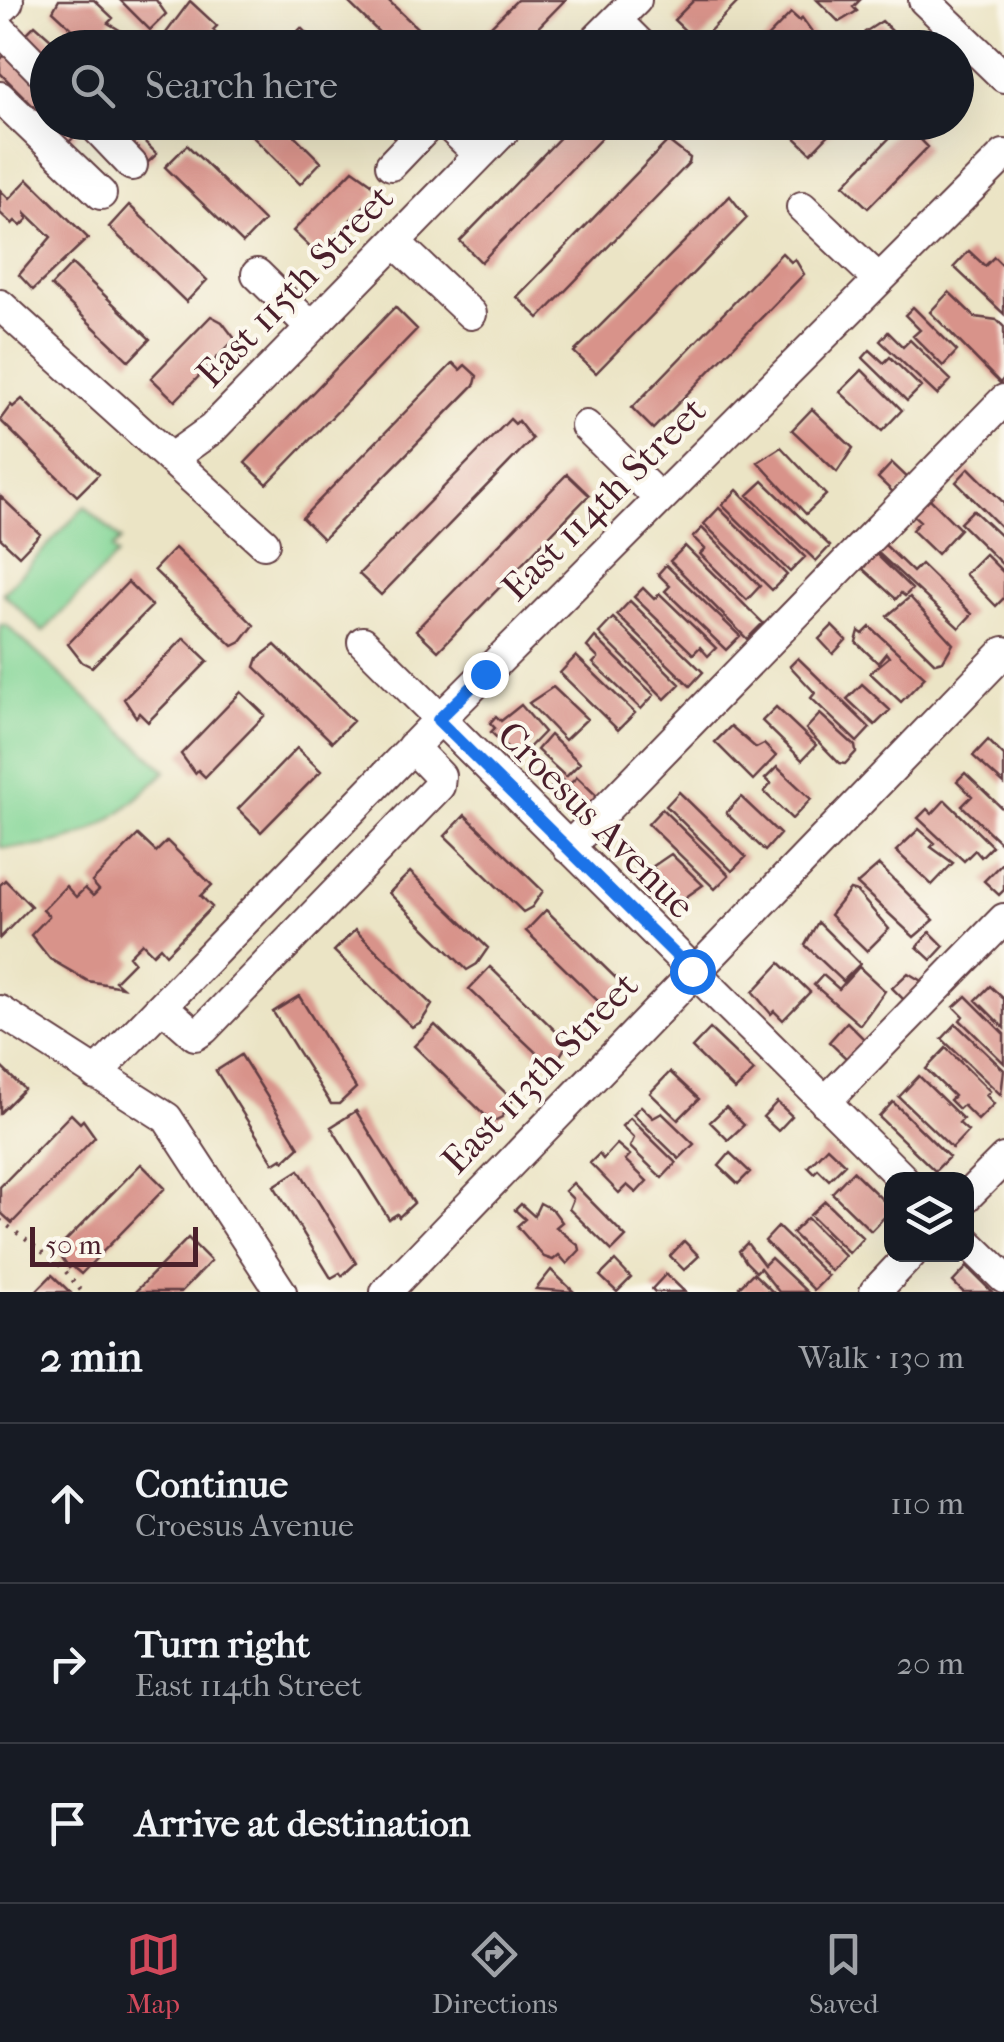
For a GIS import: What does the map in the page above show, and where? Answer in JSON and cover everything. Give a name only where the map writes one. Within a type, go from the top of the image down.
[{"type":"street","points":[[924,0],[955,30]]},
{"type":"street","points":[[606,30],[626,10]]},
{"type":"street","points":[[0,30],[30,60]]},
{"type":"street","points":[[974,48],[1004,77]]},
{"type":"street","points":[[0,97],[30,126]]},
{"type":"street","points":[[45,140],[101,194]]},
{"type":"street","points":[[108,140],[132,165]]},
{"type":"street","points":[[391,165],[415,140]]},
{"type":"street","points":[[465,140],[479,154]]},
{"type":"street","name":"East 115th Street","points":[[172,457],[212,429],[493,140]]},
{"type":"street","name":"East 114th Street","points":[[96,1074],[438,720],[1004,155]]},
{"type":"street","points":[[802,207],[878,280]]},
{"type":"street","points":[[396,242],[471,314]]},
{"type":"street","points":[[256,274],[312,327]]},
{"type":"street","points":[[0,305],[264,544]]},
{"type":"street","points":[[568,848],[1004,400]]},
{"type":"street","points":[[586,426],[660,499]]},
{"type":"street","name":"Croesus Avenue","points":[[363,642],[896,1172]]},
{"type":"street","name":"East 113th Street","points":[[386,1292],[1004,652]]},
{"type":"street","points":[[162,1006],[197,1035],[439,786],[440,776],[412,748]]},
{"type":"street","points":[[302,861],[336,892]]},
{"type":"street","points":[[825,1102],[1004,919]]},
{"type":"street","points":[[0,1011],[167,1118],[281,1292]]},
{"type":"street","points":[[974,1190],[1004,1159]]},
{"type":"street","points":[[974,1250],[1004,1278]]},
{"type":"street","points":[[874,1292],[903,1262]]},
{"type":"path","points":[[0,1220],[62,1267],[82,1292]]},
{"type":"green space","points":[[85,506],[121,540],[112,549],[117,555],[43,632],[3,593]]},
{"type":"green space","points":[[0,625],[6,625],[166,771],[111,819],[73,838],[27,847],[0,847]]},
{"type":"building","points":[[59,0],[94,0],[113,18],[108,23],[119,30],[74,30],[53,11]]},
{"type":"building","points":[[120,0],[156,0],[166,14],[150,30]]},
{"type":"building","points":[[346,0],[388,0],[419,30],[377,30]]},
{"type":"building","points":[[517,0],[565,0],[536,30],[487,30]]},
{"type":"building","points":[[694,0],[740,0],[711,30],[684,30],[674,20]]},
{"type":"building","points":[[817,0],[860,0],[853,7],[857,11],[839,22]]},
{"type":"building","points":[[190,1],[217,26],[213,30],[168,30]]},
{"type":"building","points":[[791,13],[800,21],[802,18],[811,30],[774,30]]},
{"type":"building","points":[[882,21],[891,30],[868,30]]},
{"type":"building","points":[[30,30],[30,48],[21,39]]},
{"type":"building","points":[[7,52],[30,74],[30,103],[0,73],[0,60]]},
{"type":"building","points":[[121,140],[143,140],[157,154],[146,164]]},
{"type":"building","points":[[256,140],[299,140],[321,162],[300,184]]},
{"type":"building","points":[[558,140],[600,140],[481,262],[460,241]]},
{"type":"building","points":[[797,140],[824,140],[811,153]]},
{"type":"building","points":[[888,140],[921,140],[928,147],[868,208],[844,185]]},
{"type":"building","points":[[668,141],[690,158],[689,163],[539,318],[517,297]]},
{"type":"building","points":[[187,145],[264,221],[243,243],[165,167]]},
{"type":"building","points":[[353,170],[370,182],[377,193],[317,254],[293,231]]},
{"type":"building","points":[[28,179],[88,238],[33,290],[19,275],[51,237],[25,212],[28,219],[21,226],[15,221],[12,224],[0,213],[0,190],[9,199]]},
{"type":"building","points":[[730,196],[747,218],[596,373],[574,352]]},
{"type":"building","points":[[129,205],[207,280],[186,302],[109,227]]},
{"type":"building","points":[[969,251],[985,266],[994,257],[1004,267],[1004,314],[954,267]]},
{"type":"building","points":[[782,253],[791,262],[795,259],[804,274],[653,429],[632,408]]},
{"type":"building","points":[[72,264],[150,339],[129,361],[51,286]]},
{"type":"building","points":[[949,292],[975,317],[997,320],[1004,327],[1004,378],[1000,383],[930,312]]},
{"type":"building","points":[[395,307],[417,329],[267,484],[245,463]]},
{"type":"building","points":[[913,307],[957,351],[943,366],[913,336],[920,330],[905,315]]},
{"type":"building","points":[[211,316],[222,322],[235,339],[175,401],[151,378]]},
{"type":"building","points":[[888,332],[903,347],[910,340],[951,380],[937,395],[880,341]]},
{"type":"building","points":[[870,350],[884,363],[890,357],[921,387],[907,401],[863,358]]},
{"type":"building","points":[[453,363],[460,370],[465,365],[477,376],[475,384],[323,539],[302,518]]},
{"type":"building","points":[[862,370],[902,410],[882,431],[840,392]]},
{"type":"building","points":[[22,399],[99,474],[77,496],[0,420],[11,405]]},
{"type":"building","points":[[812,409],[853,448],[837,472],[792,430]]},
{"type":"building","points":[[510,419],[515,424],[518,421],[532,439],[381,595],[359,574]]},
{"type":"building","points":[[781,447],[826,495],[806,514],[758,462]]},
{"type":"building","points":[[892,463],[911,481],[897,496],[878,478]]},
{"type":"building","points":[[969,468],[1004,503],[1004,530],[956,482]]},
{"type":"building","points":[[567,474],[589,495],[438,651],[416,630]]},
{"type":"building","points":[[763,481],[830,546],[816,561],[748,495]]},
{"type":"building","points":[[737,490],[805,557],[790,572],[722,505]]},
{"type":"building","points":[[0,496],[40,534],[19,556],[0,538]]},
{"type":"building","points":[[928,497],[960,529],[937,554],[912,530],[920,521],[912,514]]},
{"type":"building","points":[[719,508],[787,575],[772,590],[704,524]]},
{"type":"building","points":[[973,510],[1004,539],[1004,566],[960,523]]},
{"type":"building","points":[[702,528],[760,586],[747,600],[700,554],[705,549],[693,537]]},
{"type":"building","points":[[883,543],[913,572],[921,564],[972,614],[959,628],[875,550]]},
{"type":"building","points":[[685,546],[763,623],[747,639],[670,561]]},
{"type":"building","points":[[175,548],[254,625],[241,642],[233,646],[154,570]]},
{"type":"building","points":[[875,553],[912,589],[905,596],[901,593],[896,599],[863,569]]},
{"type":"building","points":[[985,554],[1004,573],[1004,598],[996,606],[965,574]]},
{"type":"building","points":[[666,565],[740,636],[726,650],[665,591],[670,586],[658,574]]},
{"type":"building","points":[[128,582],[152,606],[92,667],[82,662],[68,644]]},
{"type":"building","points":[[643,588],[654,599],[660,594],[716,648],[708,656],[700,647],[693,654],[634,597]]},
{"type":"building","points":[[910,597],[953,644],[943,661],[935,663],[887,616]]},
{"type":"building","points":[[630,601],[703,672],[690,686],[617,615]]},
{"type":"building","points":[[613,618],[680,684],[665,699],[599,633]]},
{"type":"building","points":[[832,626],[846,640],[833,654],[819,639]]},
{"type":"building","points":[[870,627],[925,677],[901,702],[870,673],[889,657],[886,653],[878,663],[856,642],[859,631],[863,634]]},
{"type":"building","points":[[595,637],[654,695],[641,709],[593,663],[598,658],[587,647]]},
{"type":"building","points":[[184,638],[208,661],[148,722],[139,713],[136,717],[124,699]]},
{"type":"building","points":[[275,645],[353,721],[332,742],[255,667],[258,658]]},
{"type":"building","points":[[576,656],[635,713],[618,730],[560,673]]},
{"type":"building","points":[[798,658],[870,728],[857,742],[811,698],[815,693],[790,666]]},
{"type":"building","points":[[862,684],[890,710],[875,725],[847,699]]},
{"type":"building","points":[[553,687],[587,719],[565,740],[529,703]]},
{"type":"building","points":[[241,692],[265,715],[205,777],[198,770],[195,773],[181,754]]},
{"type":"building","points":[[521,705],[544,732],[518,759],[491,732],[495,728],[490,723],[496,716],[501,721]]},
{"type":"building","points":[[776,707],[816,745],[802,760],[762,721]]},
{"type":"building","points":[[820,714],[855,746],[856,752],[845,764],[839,763],[806,729]]},
{"type":"building","points":[[731,726],[756,748],[764,744],[776,756],[753,780],[715,742]]},
{"type":"building","points":[[550,735],[580,763],[566,777],[537,750]]},
{"type":"building","points":[[988,740],[1004,756],[1004,784],[973,756]]},
{"type":"building","points":[[297,748],[321,771],[261,832],[238,809]]},
{"type":"building","points":[[777,767],[811,799],[792,819],[764,792],[771,784],[765,779]]},
{"type":"building","points":[[965,773],[1004,810],[1004,846],[962,806],[972,796],[957,781]]},
{"type":"building","points":[[577,777],[600,799],[580,819],[549,790],[560,778],[568,786]]},
{"type":"building","points":[[679,792],[746,857],[732,871],[666,806]]},
{"type":"building","points":[[741,797],[780,834],[765,851],[726,813]]},
{"type":"building","points":[[945,800],[992,846],[981,857],[975,850],[964,861],[918,818],[927,809],[932,814]]},
{"type":"building","points":[[662,809],[729,875],[715,889],[648,824]]},
{"type":"building","points":[[465,815],[543,891],[532,907],[523,912],[445,836]]},
{"type":"building","points":[[919,829],[935,843],[931,847],[953,863],[932,885],[896,851]]},
{"type":"building","points":[[138,835],[156,852],[167,841],[212,885],[201,896],[212,907],[166,954],[160,947],[153,954],[142,943],[129,956],[134,962],[115,981],[122,987],[88,981],[50,959],[31,935],[49,916],[43,910],[66,886],[76,897],[85,888],[93,896],[99,890],[92,882]]},
{"type":"building","points":[[671,854],[703,885],[679,902],[651,875],[655,870],[652,867]]},
{"type":"building","points":[[1004,861],[1004,890],[999,895],[984,881]]},
{"type":"building","points":[[879,865],[934,920],[914,937],[857,884]]},
{"type":"building","points":[[410,872],[488,948],[477,964],[467,970],[389,893]]},
{"type":"building","points":[[5,880],[31,906],[0,938],[0,885]]},
{"type":"building","points":[[850,890],[857,892],[889,929],[867,951],[830,915]]},
{"type":"building","points":[[546,910],[624,986],[613,1003],[604,1007],[526,931]]},
{"type":"building","points":[[818,922],[860,964],[843,981],[805,945]]},
{"type":"building","points":[[355,930],[432,1005],[421,1022],[412,1027],[334,951]]},
{"type":"building","points":[[930,932],[944,946],[931,960],[917,947]]},
{"type":"building","points":[[780,963],[810,992],[783,1020],[774,1011],[771,1014],[753,992]]},
{"type":"building","points":[[490,967],[568,1043],[558,1059],[555,1057],[548,1064],[469,989]]},
{"type":"building","points":[[859,967],[885,991],[860,1025],[814,985],[823,975],[839,989]]},
{"type":"building","points":[[908,973],[923,982],[906,1002],[892,988]]},
{"type":"building","points":[[990,986],[1004,999],[1004,1028],[976,1000]]},
{"type":"building","points":[[299,996],[356,1088],[339,1104],[331,1104],[273,1012]]},
{"type":"building","points":[[966,996],[1004,1034],[1004,1063],[960,1020],[963,1016],[954,1007]]},
{"type":"building","points":[[847,1022],[866,1041],[848,1060],[829,1042]]},
{"type":"building","points":[[956,1024],[1004,1070],[1001,1095],[942,1039]]},
{"type":"building","points":[[435,1025],[513,1100],[502,1117],[492,1122],[414,1046]]},
{"type":"building","points":[[710,1029],[754,1071],[735,1090],[692,1048]]},
{"type":"building","points":[[946,1048],[990,1091],[986,1095],[994,1104],[978,1120],[963,1105],[959,1109],[950,1100],[954,1096],[926,1069]]},
{"type":"building","points":[[241,1055],[299,1147],[284,1161],[282,1158],[274,1163],[216,1071]]},
{"type":"building","points":[[0,1066],[24,1089],[0,1113]]},
{"type":"building","points":[[670,1072],[699,1099],[678,1120],[650,1093]]},
{"type":"building","points":[[919,1076],[963,1119],[959,1123],[968,1131],[952,1148],[899,1097]]},
{"type":"building","points":[[777,1102],[792,1116],[778,1131],[763,1117]]},
{"type":"building","points":[[893,1102],[949,1157],[935,1171],[879,1117]]},
{"type":"building","points":[[641,1106],[653,1118],[662,1113],[694,1144],[679,1159],[633,1114]]},
{"type":"building","points":[[726,1107],[744,1125],[728,1140],[710,1122]]},
{"type":"building","points":[[356,1111],[414,1203],[399,1217],[397,1214],[389,1219],[331,1127]]},
{"type":"building","points":[[71,1114],[80,1123],[83,1120],[95,1137],[12,1223],[0,1212],[0,1187]]},
{"type":"building","points":[[630,1118],[676,1163],[662,1178],[630,1147],[634,1138],[622,1126]]},
{"type":"building","points":[[617,1144],[630,1155],[625,1160],[647,1181],[636,1193],[627,1185],[619,1193],[590,1163],[599,1154],[603,1159]]},
{"type":"building","points":[[827,1147],[845,1164],[829,1180],[818,1169],[814,1173],[808,1167]]},
{"type":"building","points":[[730,1153],[750,1172],[738,1184],[719,1166]]},
{"type":"building","points":[[141,1164],[165,1188],[81,1274],[72,1266],[69,1268],[57,1250]]},
{"type":"building","points":[[299,1170],[356,1263],[342,1276],[340,1273],[331,1278],[274,1186]]},
{"type":"building","points":[[853,1171],[884,1201],[884,1217],[871,1231],[832,1193]]},
{"type":"building","points":[[573,1183],[626,1237],[612,1251],[569,1209],[573,1199],[565,1191]]},
{"type":"building","points":[[825,1201],[863,1238],[849,1253],[810,1215]]},
{"type":"building","points":[[540,1203],[553,1210],[562,1222],[556,1227],[579,1246],[580,1250],[567,1264],[559,1255],[553,1260],[544,1257],[517,1226],[525,1219],[515,1210],[521,1204],[534,1216]]},
{"type":"building","points":[[807,1218],[845,1256],[831,1271],[792,1233]]},
{"type":"building","points":[[778,1227],[828,1276],[814,1290],[765,1241]]},
{"type":"building","points":[[188,1238],[211,1261],[181,1292],[135,1292]]},
{"type":"building","points":[[684,1241],[699,1256],[684,1270],[670,1256]]},
{"type":"building","points":[[747,1243],[764,1265],[771,1258],[807,1292],[779,1292],[760,1268],[756,1272],[746,1262],[739,1251]]},
{"type":"building","points":[[615,1261],[631,1278],[617,1292],[600,1276]]},
{"type":"building","points":[[967,1267],[992,1292],[963,1292],[953,1282]]},
{"type":"building","points":[[551,1270],[574,1292],[536,1289]]},
{"type":"building","points":[[753,1273],[773,1292],[744,1292],[739,1287]]},
{"type":"building","points":[[666,1274],[685,1292],[655,1292],[652,1289]]},
{"type":"building","points":[[52,1275],[70,1292],[35,1292]]},
{"type":"route","points":[[485,674],[438,720],[692,971]]}]
